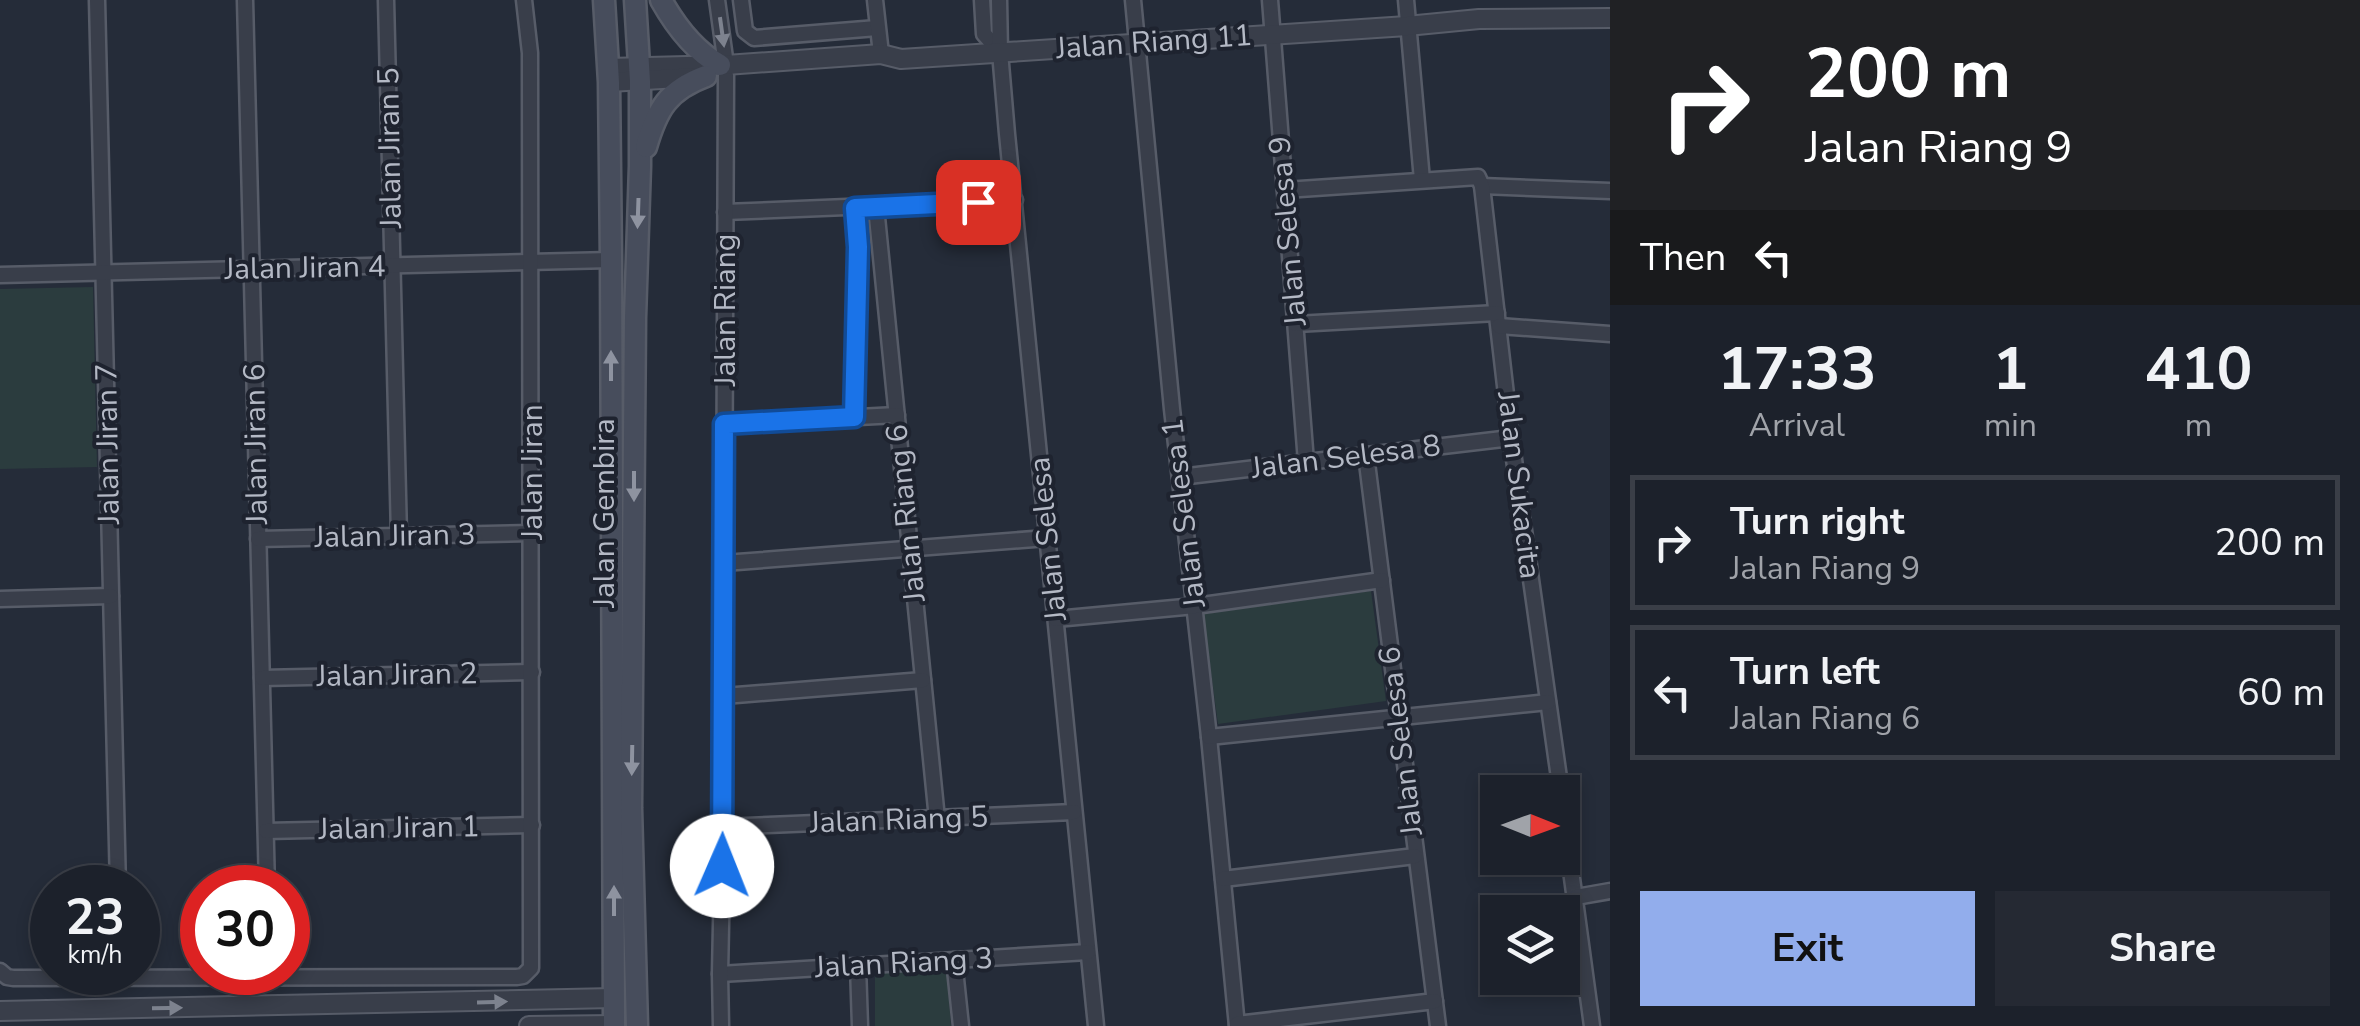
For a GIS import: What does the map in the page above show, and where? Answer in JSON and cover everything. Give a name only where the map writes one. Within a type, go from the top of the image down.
[{"type":"main road","name":"Jalan Gembira","points":[[604,0],[626,1016]]},
{"type":"main road","name":"Jalan Gembira","points":[[626,1016],[640,166],[636,0]]},
{"type":"main road","points":[[640,166],[652,124],[666,100],[692,81],[720,70],[686,36],[661,0]]},
{"type":"street","name":"Jalan Jiran 7","points":[[97,0],[118,865]]},
{"type":"street","name":"Jalan Jiran 6","points":[[245,0],[267,865]]},
{"type":"street","name":"Jalan Jiran 5","points":[[386,0],[399,536]]},
{"type":"street","name":"Jalan Jiran","points":[[310,975],[517,978],[531,968],[532,262],[530,53],[524,0]]},
{"type":"street","name":"Jalan Riang","points":[[717,0],[725,212],[722,1026]]},
{"type":"street","points":[[740,0],[745,31],[754,38],[878,28]]},
{"type":"street","points":[[875,0],[881,54]]},
{"type":"street","name":"Jalan Selesa","points":[[982,0],[984,34],[1000,52]]},
{"type":"street","name":"Jalan Selesa","points":[[999,0],[1000,52],[1096,1026]]},
{"type":"street","name":"Jalan Selesa 1","points":[[1133,0],[1237,1025]]},
{"type":"street","name":"Jalan Selesa 9","points":[[1270,0],[1306,462]]},
{"type":"street","points":[[1406,0],[1422,180]]},
{"type":"street","name":"Jalan Riang 11","points":[[608,75],[883,66],[901,59],[1478,19],[1610,18]]},
{"type":"street","name":"Jalan Riang 11","points":[[720,70],[881,54],[901,59]]},
{"type":"street","points":[[1284,190],[1422,180],[1610,191]]},
{"type":"street","name":"Jalan Sukacita","points":[[1480,182],[1559,775]]},
{"type":"street","points":[[725,212],[1015,200]]},
{"type":"street","name":"Jalan Riang 6","points":[[854,417],[858,247],[855,208]]},
{"type":"street","name":"Jalan Riang 6","points":[[876,208],[937,819]]},
{"type":"street","name":"Jalan Jiran 4","points":[[0,276],[611,260]]},
{"type":"street","points":[[1296,324],[1498,320],[1610,334]]},
{"type":"street","points":[[724,424],[897,415]]},
{"type":"street","name":"Jalan Selesa 8","points":[[1180,476],[1511,438]]},
{"type":"street","name":"Jalan Selesa 6","points":[[1366,455],[1438,1026]]},
{"type":"street","name":"Jalan Jiran 3","points":[[258,539],[532,532]]},
{"type":"street","points":[[724,563],[1047,538]]},
{"type":"street","points":[[1056,619],[1194,606],[1382,580]]},
{"type":"street","points":[[0,599],[112,596]]},
{"type":"street","name":"Jalan Jiran 2","points":[[262,678],[532,672]]},
{"type":"street","points":[[724,696],[923,680]]},
{"type":"street","points":[[1209,737],[1548,702]]},
{"type":"street","name":"Jalan Riang 5","points":[[723,828],[1074,812]]},
{"type":"street","name":"Jalan Jiran 1","points":[[266,831],[532,824]]},
{"type":"street","points":[[1223,880],[1416,856]]},
{"type":"street","points":[[1580,895],[1610,891]]},
{"type":"street","points":[[1580,928],[1592,1026]]},
{"type":"street","name":"Jalan Riang 3","points":[[720,974],[1088,952]]},
{"type":"street","points":[[954,960],[961,1026]]},
{"type":"street","points":[[858,966],[860,1026]]},
{"type":"street","points":[[0,971],[7,977],[30,978]]},
{"type":"street","points":[[1237,1025],[1435,1001]]},
{"type":"street","points":[[0,1011],[626,1016]]},
{"type":"street","points":[[529,1026],[570,1026],[626,1016]]},
{"type":"shaded area","points":[[93,287],[97,467],[0,469],[0,289]]},
{"type":"shaded area","points":[[1371,591],[1386,701],[1218,724],[1203,614]]},
{"type":"shaded area","points":[[947,970],[951,1026],[875,1026],[875,971]]},
{"type":"route","points":[[722,866],[724,424],[854,417],[858,247],[855,208],[978,202]]}]
